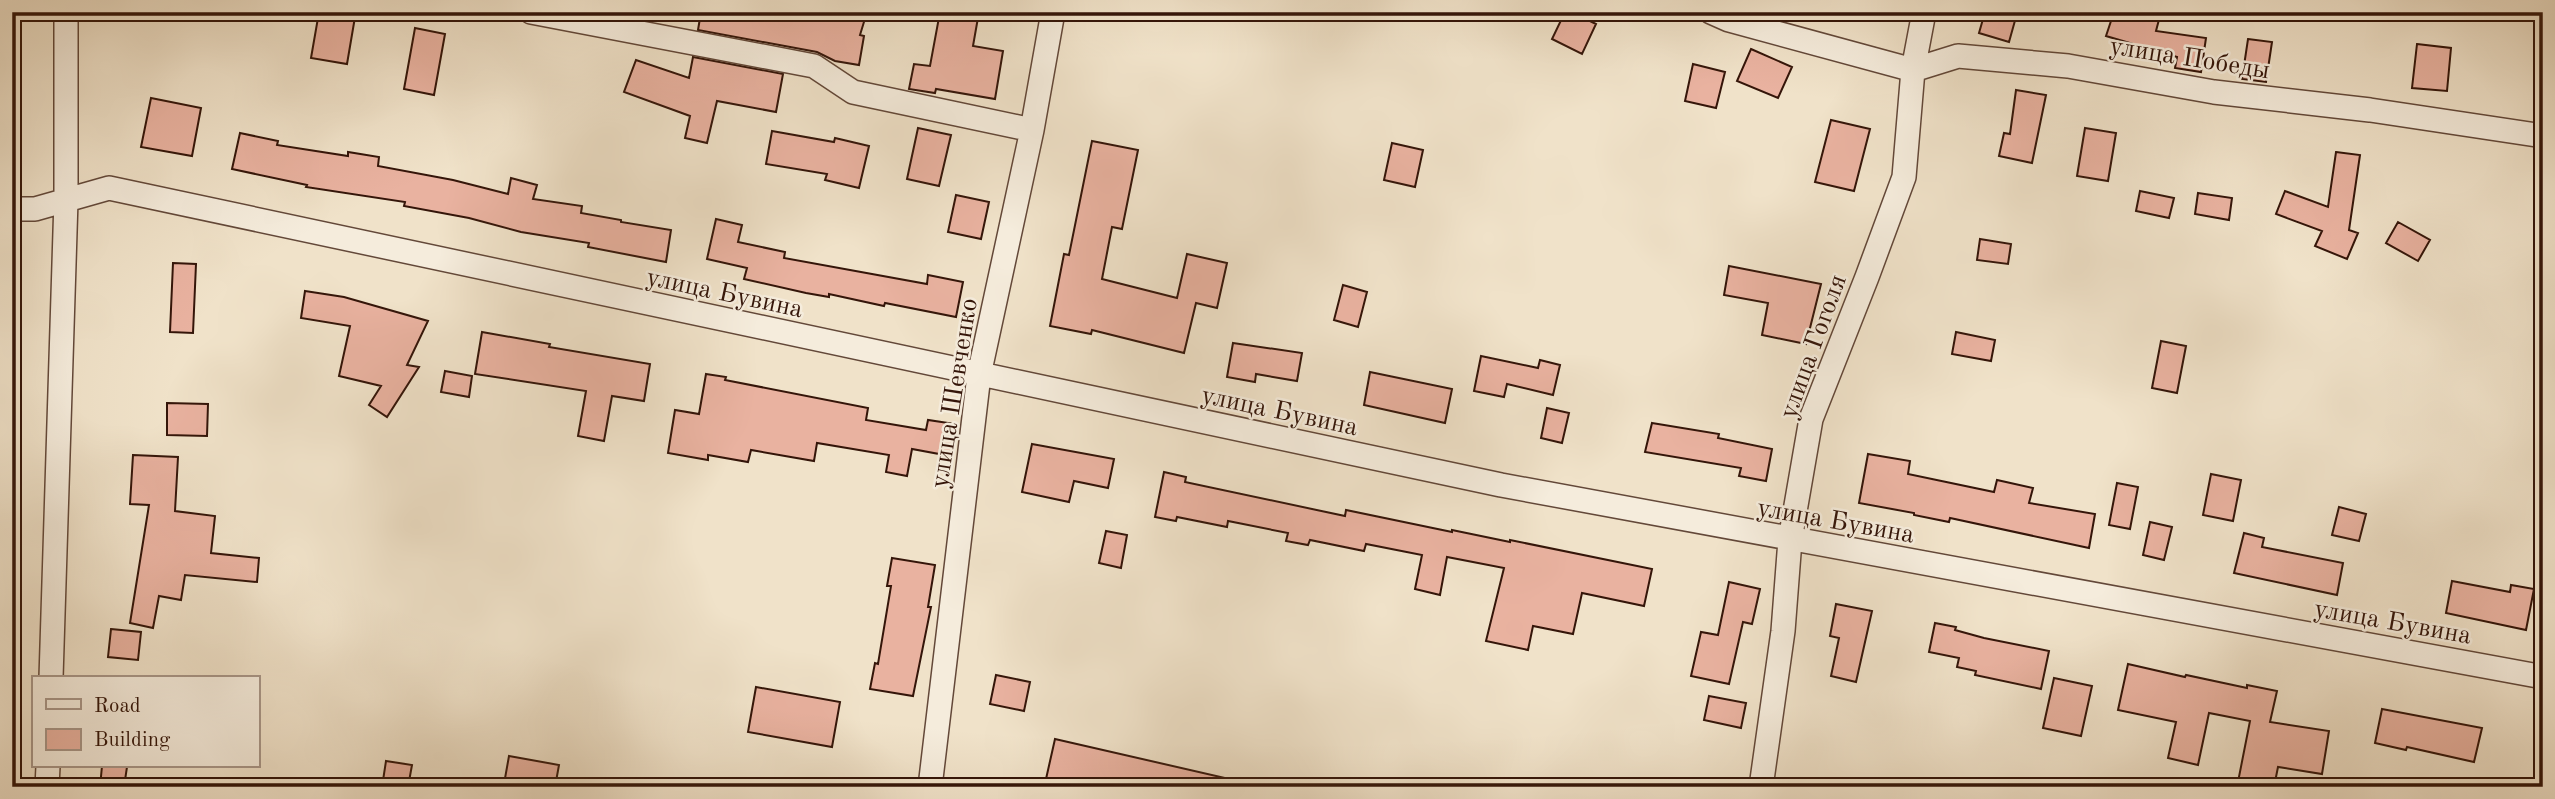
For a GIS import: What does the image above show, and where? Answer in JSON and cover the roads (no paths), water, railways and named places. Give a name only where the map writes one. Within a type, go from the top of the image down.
[{"type":"street","points":[[51,676],[66,200],[66,12]]},
{"type":"street","points":[[531,12],[814,66],[853,92],[1032,130]]},
{"type":"street","name":"улица Шевченко","points":[[930,787],[979,375],[1032,130],[1053,12]]},
{"type":"street","points":[[1711,12],[1729,20],[1913,70]]},
{"type":"street","name":"улица Гоголя","points":[[1761,787],[1783,631],[1790,540],[1811,419],[1903,177],[1913,70],[1924,12]]},
{"type":"street","name":"улица Победы","points":[[1913,70],[1958,56],[2068,66],[2214,92],[2370,110],[2543,136]]},
{"type":"street","name":"улица Бувина","points":[[12,209],[36,209],[109,188],[1501,485],[2543,677]]},
{"type":"street","points":[[47,787],[48,768]]}]
